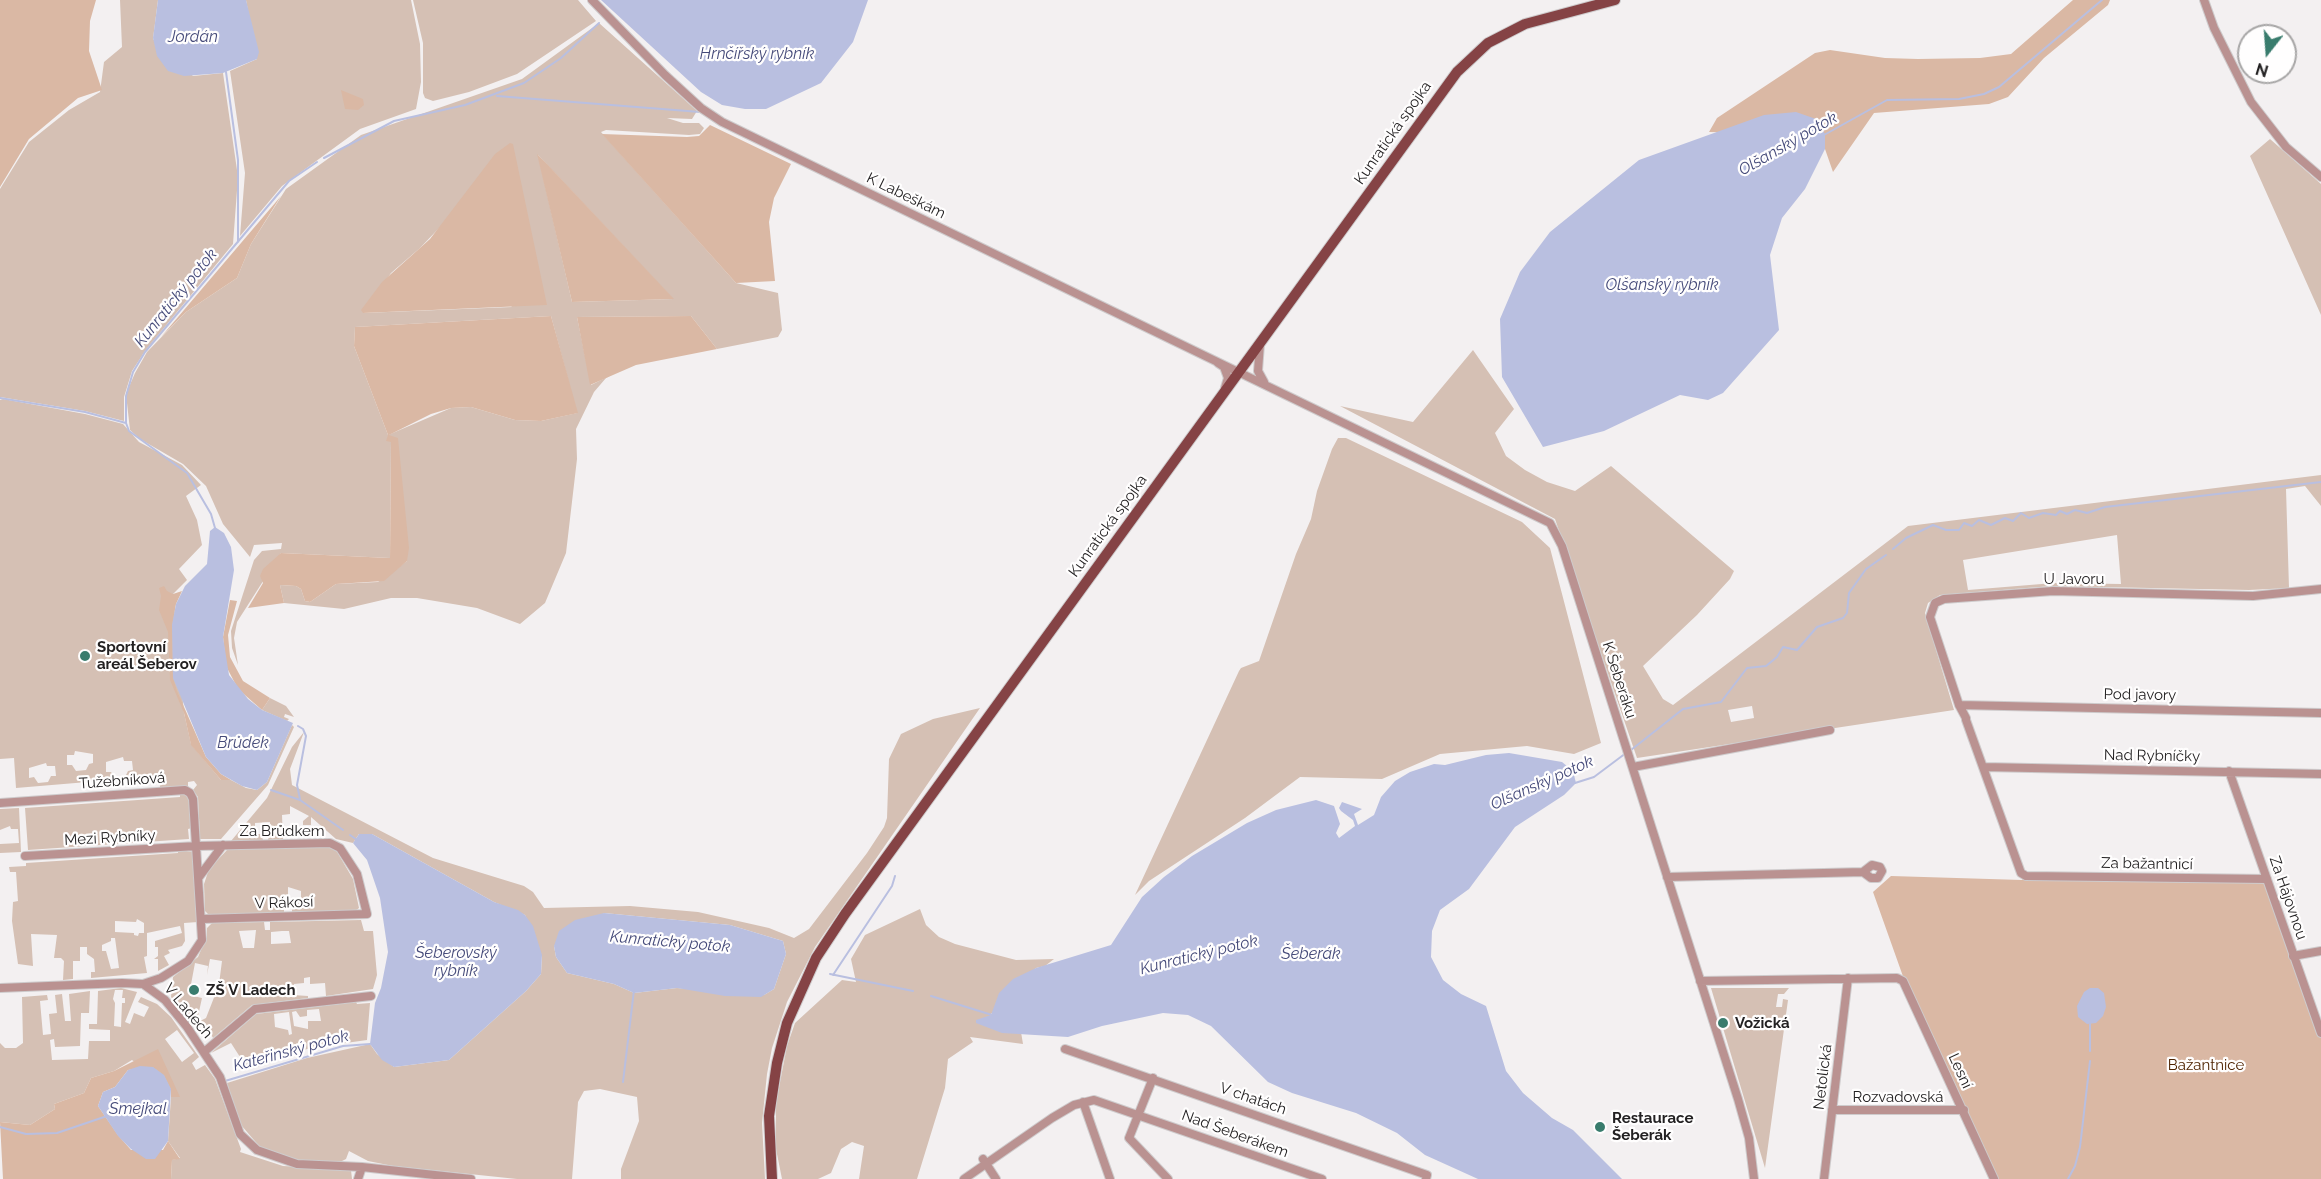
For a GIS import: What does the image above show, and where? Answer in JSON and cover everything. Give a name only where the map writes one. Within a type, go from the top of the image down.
[{"type":"main road","name":"Kunratická spojka","points":[[772,1179],[769,1116],[777,1063],[787,1023],[816,958],[871,878],[1260,344],[1441,91],[1476,52],[1525,24],[1615,0]]},
{"type":"street","name":"K Labeškám","points":[[592,0],[665,75],[701,108],[722,122],[1239,371]]},
{"type":"street","points":[[2204,0],[2214,27],[2251,102],[2286,147],[2321,177]]},
{"type":"street","points":[[1260,344],[1258,371],[1264,382]]},
{"type":"street","points":[[1213,358],[1224,367],[1228,378],[1223,395]]},
{"type":"street","name":"K Šeberáku","points":[[1239,371],[1550,523],[1562,546],[1745,1124],[1755,1179]]},
{"type":"street","name":"U Javoru","points":[[2026,876],[2021,873],[1959,705],[1930,617],[1935,603],[1944,599],[2053,591],[2253,596],[2321,589]]},
{"type":"street","name":"Pod javory","points":[[1959,705],[2321,713]]},
{"type":"street","points":[[1633,767],[1830,730]]},
{"type":"street","name":"Nad Rybníčky","points":[[1983,767],[2321,774]]},
{"type":"street","name":"Za Hájovnou","points":[[2229,771],[2321,1033]]},
{"type":"street","name":"Tužebníková","points":[[0,803],[185,790],[193,799],[197,846]]},
{"type":"street","name":"Za Brůdkem","points":[[223,845],[330,843],[340,848],[357,874],[367,914]]},
{"type":"street","points":[[199,877],[223,845]]},
{"type":"street","name":"Mezi Rybníky","points":[[25,856],[223,845]]},
{"type":"street","points":[[143,984],[161,978],[190,959],[201,943],[202,919],[197,846]]},
{"type":"street","points":[[1667,877],[1863,872]]},
{"type":"street","name":"Za bažantnicí","points":[[2026,876],[2267,879]]},
{"type":"street","name":"V Rákosí","points":[[202,919],[367,914]]},
{"type":"street","points":[[2293,956],[2321,951]]},
{"type":"street","points":[[1700,981],[1848,978]]},
{"type":"street","name":"Lesní","points":[[1848,978],[1898,978],[1903,981],[1994,1179]]},
{"type":"street","name":"Netolická","points":[[1824,1179],[1848,978]]},
{"type":"street","name":"V Ladech","points":[[0,988],[122,982],[143,984],[169,1004],[204,1052],[221,1081],[240,1134],[256,1150],[297,1164],[362,1167],[471,1179]]},
{"type":"street","points":[[204,1052],[255,1009],[370,996]]},
{"type":"street","name":"V chatách","points":[[1065,1049],[1427,1175],[1426,1179]]},
{"type":"street","points":[[1153,1078],[1129,1138],[1168,1179]]},
{"type":"street","name":"Nad Šeberákem","points":[[1083,1102],[1094,1100],[1107,1103],[1322,1179]]},
{"type":"street","points":[[964,1179],[984,1162],[1052,1118],[1083,1102],[1110,1179]]},
{"type":"street","name":"Rozvadovská","points":[[1832,1110],[1964,1110]]},
{"type":"street","points":[[984,1162],[996,1179]]},
{"type":"street","points":[[358,1179],[362,1167]]},
{"type":"shaded area","points":[[120,0],[158,0],[153,39],[193,76],[223,73],[238,177],[233,244],[145,351],[132,371],[124,397],[124,421],[85,411],[0,397],[0,189],[29,142],[69,110],[100,92],[104,62],[122,47]]},
{"type":"shaded area","points":[[246,0],[411,0],[420,44],[421,82],[416,109],[360,129],[282,186],[240,236],[245,173],[230,71],[257,59]]},
{"type":"shaded area","points":[[413,0],[578,0],[596,21],[517,74],[469,92],[433,101],[425,98],[423,93],[423,43]]},
{"type":"shaded area","points":[[599,23],[697,111],[692,119],[667,118],[683,123],[699,123],[704,128],[700,134],[606,130],[601,132],[736,283],[778,293],[782,330],[778,337],[717,349],[691,316],[577,317],[591,385],[617,372],[606,378],[594,392],[576,429],[577,459],[566,553],[545,603],[520,624],[477,608],[417,598],[391,598],[344,609],[284,603],[280,585],[296,586],[301,589],[305,601],[310,602],[336,584],[378,582],[407,561],[391,442],[390,558],[281,553],[237,622],[234,638],[238,665],[232,648],[231,631],[254,560],[262,551],[281,549],[282,543],[254,545],[250,557],[223,524],[206,486],[183,464],[140,439],[130,430],[126,394],[135,373],[147,352],[186,312],[237,278],[251,244],[286,189],[361,135],[522,79]],"holes":[[[538,155],[673,299],[572,302]],[[441,226],[512,307],[363,313],[391,273]],[[551,316],[577,413],[541,421],[515,420],[471,407],[451,408],[388,435],[354,346],[355,327]]]},
{"type":"shaded area","points":[[2270,139],[2321,184],[2321,315],[2250,156]]},
{"type":"shaded area","points":[[1473,350],[1514,409],[1495,433],[1506,456],[1547,482],[1575,491],[1611,466],[1734,571],[1730,579],[1697,615],[1643,666],[1663,699],[1673,705],[1908,526],[2321,475],[2321,506],[2305,486],[2286,489],[2289,588],[2249,590],[2052,586],[1940,595],[1928,603],[1925,613],[1954,710],[1637,758],[1555,519],[1340,406],[1413,422]],"holes":[[[2117,535],[2121,584],[2054,583],[1968,590],[1963,560]],[[1752,706],[1754,718],[1731,722],[1728,710]]]},
{"type":"shaded area","name":"Sportovní areál Šeberov","points":[[0,400],[85,414],[123,424],[139,442],[182,465],[201,485],[186,496],[197,520],[202,545],[179,569],[187,580],[173,594],[184,713],[191,744],[221,780],[231,780],[246,788],[257,790],[267,782],[292,725],[294,727],[268,785],[221,839],[200,839],[198,797],[193,790],[197,785],[194,781],[188,782],[188,786],[160,787],[159,776],[16,788],[14,758],[0,759]],"holes":[[[75,751],[93,754],[93,763],[89,764],[86,770],[76,771],[72,765],[67,765],[67,755],[74,755]],[[123,757],[124,761],[132,761],[133,770],[128,771],[125,777],[115,778],[111,772],[106,772],[106,762]],[[46,763],[47,766],[55,766],[56,776],[51,776],[48,782],[38,783],[34,777],[29,778],[29,768]]]},
{"type":"shaded area","points":[[1338,438],[1346,438],[1522,522],[1550,548],[1601,743],[1574,754],[1527,746],[1440,754],[1382,779],[1300,777],[1245,818],[1149,881],[1135,895],[1239,671],[1259,661],[1296,554],[1311,519],[1317,491]]},
{"type":"shaded area","points":[[270,698],[286,706],[294,717],[285,714],[284,717],[289,719],[287,721],[262,710]]},
{"type":"shaded area","points":[[980,708],[815,947],[787,1002],[772,1048],[767,1074],[762,1123],[765,1179],[621,1179],[621,1169],[639,1121],[637,1097],[600,1089],[584,1091],[578,1102],[572,1179],[517,1179],[393,1166],[368,1161],[349,1151],[346,1159],[340,1162],[295,1160],[260,1147],[241,1125],[227,1083],[307,1058],[370,1044],[377,1054],[394,1067],[449,1060],[526,991],[541,974],[542,957],[525,915],[494,902],[372,834],[359,834],[353,843],[336,839],[311,817],[311,825],[303,825],[303,821],[309,816],[290,806],[290,814],[282,815],[283,839],[268,840],[270,822],[255,823],[255,834],[262,834],[263,840],[231,841],[267,798],[292,747],[304,732],[290,769],[292,785],[433,858],[524,886],[533,892],[544,908],[630,906],[698,912],[769,928],[794,938],[809,929],[884,827],[887,818],[889,759],[901,734],[933,719]],"holes":[[[604,913],[730,925],[783,941],[786,954],[774,989],[764,995],[677,988],[634,993],[614,984],[567,973],[556,957],[554,946]]]},
{"type":"shaded area","points":[[180,793],[186,794],[190,799],[192,828],[188,829],[189,839],[28,850],[25,808],[180,797]]},
{"type":"shaded area","points":[[19,808],[21,852],[0,853],[0,844],[19,843],[18,829],[11,829],[10,826],[0,830],[0,809]]},
{"type":"shaded area","points":[[331,847],[336,850],[353,879],[359,908],[354,912],[292,913],[292,905],[301,903],[301,891],[288,887],[288,903],[284,904],[284,914],[209,915],[205,911],[204,884],[209,869],[228,849]]},
{"type":"shaded area","points":[[178,850],[194,852],[198,922],[184,923],[185,941],[182,946],[168,950],[170,953],[164,956],[169,965],[158,971],[158,959],[154,959],[158,956],[155,941],[182,933],[180,926],[147,933],[147,956],[144,957],[147,973],[91,978],[91,972],[95,972],[94,959],[87,954],[87,947],[80,947],[80,961],[73,961],[73,979],[63,980],[64,961],[61,958],[54,958],[57,935],[31,934],[33,966],[18,964],[12,921],[13,902],[18,901],[16,872],[10,872],[9,867],[26,866],[26,863],[178,853]],"holes":[[[137,919],[144,923],[144,933],[139,933],[138,936],[134,933],[115,932],[115,921],[136,922]],[[111,938],[115,938],[119,968],[111,969],[106,951],[102,951],[102,945],[111,941]]]},
{"type":"shaded area","points":[[920,909],[926,925],[939,937],[955,944],[1016,960],[1054,959],[1045,966],[1036,968],[991,1014],[989,1023],[1021,1032],[1023,1044],[970,1037],[973,1042],[948,1059],[945,1088],[917,1179],[859,1179],[864,1146],[852,1142],[841,1149],[831,1173],[818,1179],[782,1179],[776,1149],[776,1103],[787,1046],[795,1023],[842,980],[856,982],[851,959],[865,935]]},
{"type":"shaded area","points":[[361,920],[364,931],[373,931],[377,975],[373,989],[326,996],[325,983],[310,984],[310,977],[304,978],[304,983],[294,984],[293,995],[308,996],[308,998],[252,1005],[213,1038],[205,1023],[197,1027],[194,1024],[206,1018],[215,995],[218,996],[222,986],[219,984],[222,961],[210,959],[207,975],[208,966],[195,963],[189,995],[202,998],[198,1016],[185,1013],[171,997],[173,977],[198,957],[207,936],[207,928],[212,923],[264,922],[265,930],[270,930],[270,922]],"holes":[[[256,930],[254,948],[243,948],[239,931]],[[289,931],[291,943],[271,944],[271,932]]]},
{"type":"shaded area","points":[[121,988],[137,992],[125,1022],[130,1024],[134,1013],[144,1017],[149,1007],[138,1002],[141,997],[157,1004],[171,1017],[199,1057],[192,1063],[196,1070],[205,1065],[215,1079],[241,1149],[240,1152],[283,1166],[351,1170],[352,1179],[171,1179],[172,1160],[180,1158],[168,1141],[171,1097],[179,1097],[132,1060],[114,1071],[91,1078],[84,1093],[54,1104],[55,1109],[30,1125],[0,1122],[0,1043],[5,1048],[16,1048],[23,1043],[22,997],[47,995],[48,1000],[40,1001],[43,1035],[51,1034],[49,1014],[57,1013],[55,995],[62,994],[65,1021],[71,1021],[69,994],[90,991],[89,1013],[81,1013],[80,1046],[55,1047],[54,1039],[50,1040],[52,1060],[88,1059],[89,1041],[110,1041],[110,1030],[89,1029],[89,1024],[97,1024],[98,991]],"holes":[[[115,990],[123,990],[122,998],[125,998],[125,1003],[122,1003],[121,1027],[114,1026]],[[177,1030],[194,1053],[182,1062],[165,1039]]]},
{"type":"shaded area","points":[[1711,988],[1789,988],[1784,994],[1778,994],[1776,1007],[1782,1007],[1783,999],[1788,1000],[1765,1168]]},
{"type":"shaded area","points":[[356,1002],[357,1004],[370,1003],[367,1040],[310,1048],[254,1068],[252,1063],[241,1067],[237,1060],[240,1057],[231,1043],[211,1053],[256,1014]],"holes":[[[319,1009],[321,1021],[308,1021],[308,1029],[294,1026],[292,1012],[296,1011],[300,1017],[307,1016],[307,1010]],[[289,1012],[292,1034],[289,1035],[288,1030],[275,1027],[274,1014]]]},
{"type":"green space","points":[[0,0],[96,0],[90,21],[89,51],[102,90],[78,98],[29,139],[0,187]]},
{"type":"green space","points":[[2073,0],[2110,0],[2108,5],[2044,58],[2008,97],[1989,104],[1874,113],[1833,172],[1825,149],[1825,134],[1709,132],[1717,118],[1815,53],[1830,50],[1885,58],[1918,59],[1980,58],[2011,54]]},
{"type":"green space","points":[[341,90],[363,99],[364,105],[358,110],[345,109]]},
{"type":"green space","points":[[710,125],[791,164],[774,198],[769,222],[775,281],[736,283],[602,134],[699,136]]},
{"type":"green space","points":[[510,143],[513,144],[547,305],[363,313],[361,310],[382,282],[430,239],[495,154]]},
{"type":"green space","points":[[537,154],[547,164],[674,299],[572,302]]},
{"type":"green space","points":[[281,196],[251,244],[237,278],[186,312],[161,337]]},
{"type":"green space","points":[[551,316],[578,413],[541,421],[515,420],[471,407],[451,408],[431,414],[389,435],[398,438],[409,548],[407,561],[384,581],[336,584],[310,602],[305,601],[301,589],[296,586],[280,585],[284,603],[248,608],[263,583],[260,576],[263,569],[281,553],[390,558],[391,442],[386,441],[388,435],[354,346],[355,327]]},
{"type":"green space","points":[[691,316],[717,349],[636,365],[590,385],[577,317]]},
{"type":"green space","points":[[164,586],[173,594],[182,591],[176,604],[172,625],[173,678],[177,691],[206,757],[221,774],[231,780],[221,780],[191,745],[184,713],[170,680],[168,632],[159,610],[161,596],[159,588]]},
{"type":"green space","points":[[230,600],[237,601],[228,635],[230,657],[243,681],[270,698],[262,710],[238,689],[226,666],[223,637]]},
{"type":"green space","name":"Bažantnice","points":[[1891,876],[2022,880],[2026,876],[2267,879],[2321,1033],[2321,1179],[1998,1179],[1905,982],[1873,892]]},
{"type":"green space","points":[[158,1049],[180,1097],[171,1097],[171,1089],[164,1075],[153,1067],[128,1070],[115,1087],[103,1092],[98,1106],[131,1150],[163,1150],[168,1141],[180,1159],[172,1160],[171,1179],[3,1179],[0,1122],[30,1125],[55,1109],[54,1104],[84,1093],[91,1078],[114,1071]]},
{"type":"water","name":"Jordán","points":[[158,0],[246,0],[259,52],[257,59],[223,73],[184,76],[168,71],[157,56],[153,38]]},
{"type":"water","name":"Hrnčířský rybník","points":[[601,0],[868,0],[853,42],[821,83],[766,109],[745,109],[722,105],[701,92]]},
{"type":"water","name":"Olšanský rybník","points":[[1796,112],[1816,119],[1825,134],[1825,149],[1805,189],[1782,218],[1770,255],[1779,330],[1723,393],[1708,400],[1680,395],[1604,431],[1543,447],[1502,377],[1500,319],[1520,272],[1550,232],[1639,160],[1764,115]]},
{"type":"water","name":"Brůdek","points":[[215,527],[224,533],[231,547],[234,570],[223,637],[229,675],[248,699],[262,710],[293,723],[267,782],[257,790],[242,786],[221,774],[206,757],[173,678],[172,625],[176,604],[185,586],[207,564],[210,531]]},
{"type":"water","name":"Šeberák","points":[[1509,753],[1562,762],[1573,771],[1576,783],[1564,795],[1515,827],[1469,889],[1440,910],[1432,931],[1431,957],[1443,980],[1461,994],[1486,1006],[1506,1071],[1523,1093],[1552,1118],[1573,1130],[1622,1179],[1478,1179],[1425,1155],[1397,1133],[1356,1113],[1292,1093],[1268,1082],[1211,1026],[1188,1015],[1163,1013],[1102,1026],[1068,1037],[1002,1033],[976,1023],[976,1020],[991,1015],[999,993],[1013,979],[1036,968],[1111,945],[1142,897],[1164,877],[1192,856],[1247,823],[1276,810],[1316,800],[1334,806],[1340,824],[1336,833],[1339,838],[1355,826],[1353,820],[1339,808],[1342,802],[1362,809],[1354,814],[1358,825],[1374,815],[1381,797],[1395,781],[1410,772],[1434,764],[1445,765],[1486,755]]},
{"type":"water","name":"Šeberovský rybník","points":[[359,834],[372,834],[494,902],[518,910],[533,926],[542,955],[541,974],[526,991],[449,1060],[394,1067],[382,1060],[370,1044],[375,1003],[381,988],[388,952],[380,898],[367,860],[353,843]]},
{"type":"water","points":[[604,913],[730,925],[783,941],[786,954],[774,989],[761,997],[725,996],[677,988],[634,993],[614,984],[567,973],[556,957],[554,946],[559,931],[575,920]]},
{"type":"water","points":[[2090,988],[2098,988],[2104,993],[2106,1007],[2103,1016],[2096,1023],[2087,1024],[2078,1017],[2077,1006],[2084,992]]},
{"type":"water","name":"Šmejkal","points":[[140,1066],[153,1067],[164,1075],[171,1089],[168,1141],[155,1159],[146,1159],[131,1149],[118,1136],[98,1106],[103,1092],[115,1087],[128,1070]]},
{"type":"waterway","name":"Olšanský potok","points":[[1824,135],[1887,100],[1959,99],[1984,94],[1999,87],[2102,0]]},
{"type":"waterway","name":"Kunratický potok","points":[[324,158],[394,121],[465,105],[524,83],[561,58],[599,23]]},
{"type":"waterway","points":[[226,72],[238,160],[238,242]]},
{"type":"waterway","points":[[497,96],[700,112]]},
{"type":"waterway","name":"Kunratický potok","points":[[215,528],[211,514],[187,473],[129,431],[126,423],[126,396],[133,372],[145,352],[289,181],[317,162]]},
{"type":"waterway","points":[[0,398],[85,412],[126,423]]},
{"type":"waterway","points":[[1893,549],[1906,538],[1933,525],[1946,530],[1959,530],[1964,523],[1972,526],[1979,520],[1991,525],[2005,518],[2013,521],[2021,513],[2029,518],[2043,513],[2056,515],[2060,511],[2067,514],[2075,510],[2087,513],[2105,507],[2321,482]]},
{"type":"waterway","name":"Olšanský potok","points":[[1631,750],[1683,709],[1721,702],[1747,668],[1766,666],[1777,657],[1783,647],[1797,650],[1817,627],[1843,618],[1847,613],[1849,593],[1866,569],[1886,555]]},
{"type":"waterway","points":[[298,726],[303,729],[306,736],[297,785],[300,799]]},
{"type":"waterway","name":"Olšanský potok","points":[[1575,783],[1594,777],[1626,753]]},
{"type":"waterway","name":"Kunratický potok","points":[[271,790],[300,800],[343,830]]},
{"type":"waterway","name":"Kunratický potok","points":[[350,835],[357,840]]},
{"type":"waterway","points":[[833,975],[892,886],[895,876]]},
{"type":"waterway","name":"Kunratický potok","points":[[830,974],[913,991]]},
{"type":"waterway","points":[[623,1082],[634,990]]},
{"type":"waterway","name":"Kunratický potok","points":[[931,996],[992,1015]]},
{"type":"waterway","points":[[2090,1024],[2090,1051]]},
{"type":"waterway","name":"Kateřinský potok","points":[[225,1081],[343,1046],[370,1044]]},
{"type":"waterway","points":[[2068,1179],[2075,1166],[2080,1147],[2090,1061]]},
{"type":"waterway","name":"Kateřinský potok","points":[[0,1127],[26,1134],[57,1133],[107,1116]]},
{"type":"place","name":"Sportovní areál Šeberov","points":[[85,656]]},
{"type":"place","name":"ZŠ V Ladech","points":[[194,990]]},
{"type":"place","name":"Vožická","points":[[1723,1023]]},
{"type":"place","name":"Restaurace Šeberák","points":[[1600,1127]]}]
